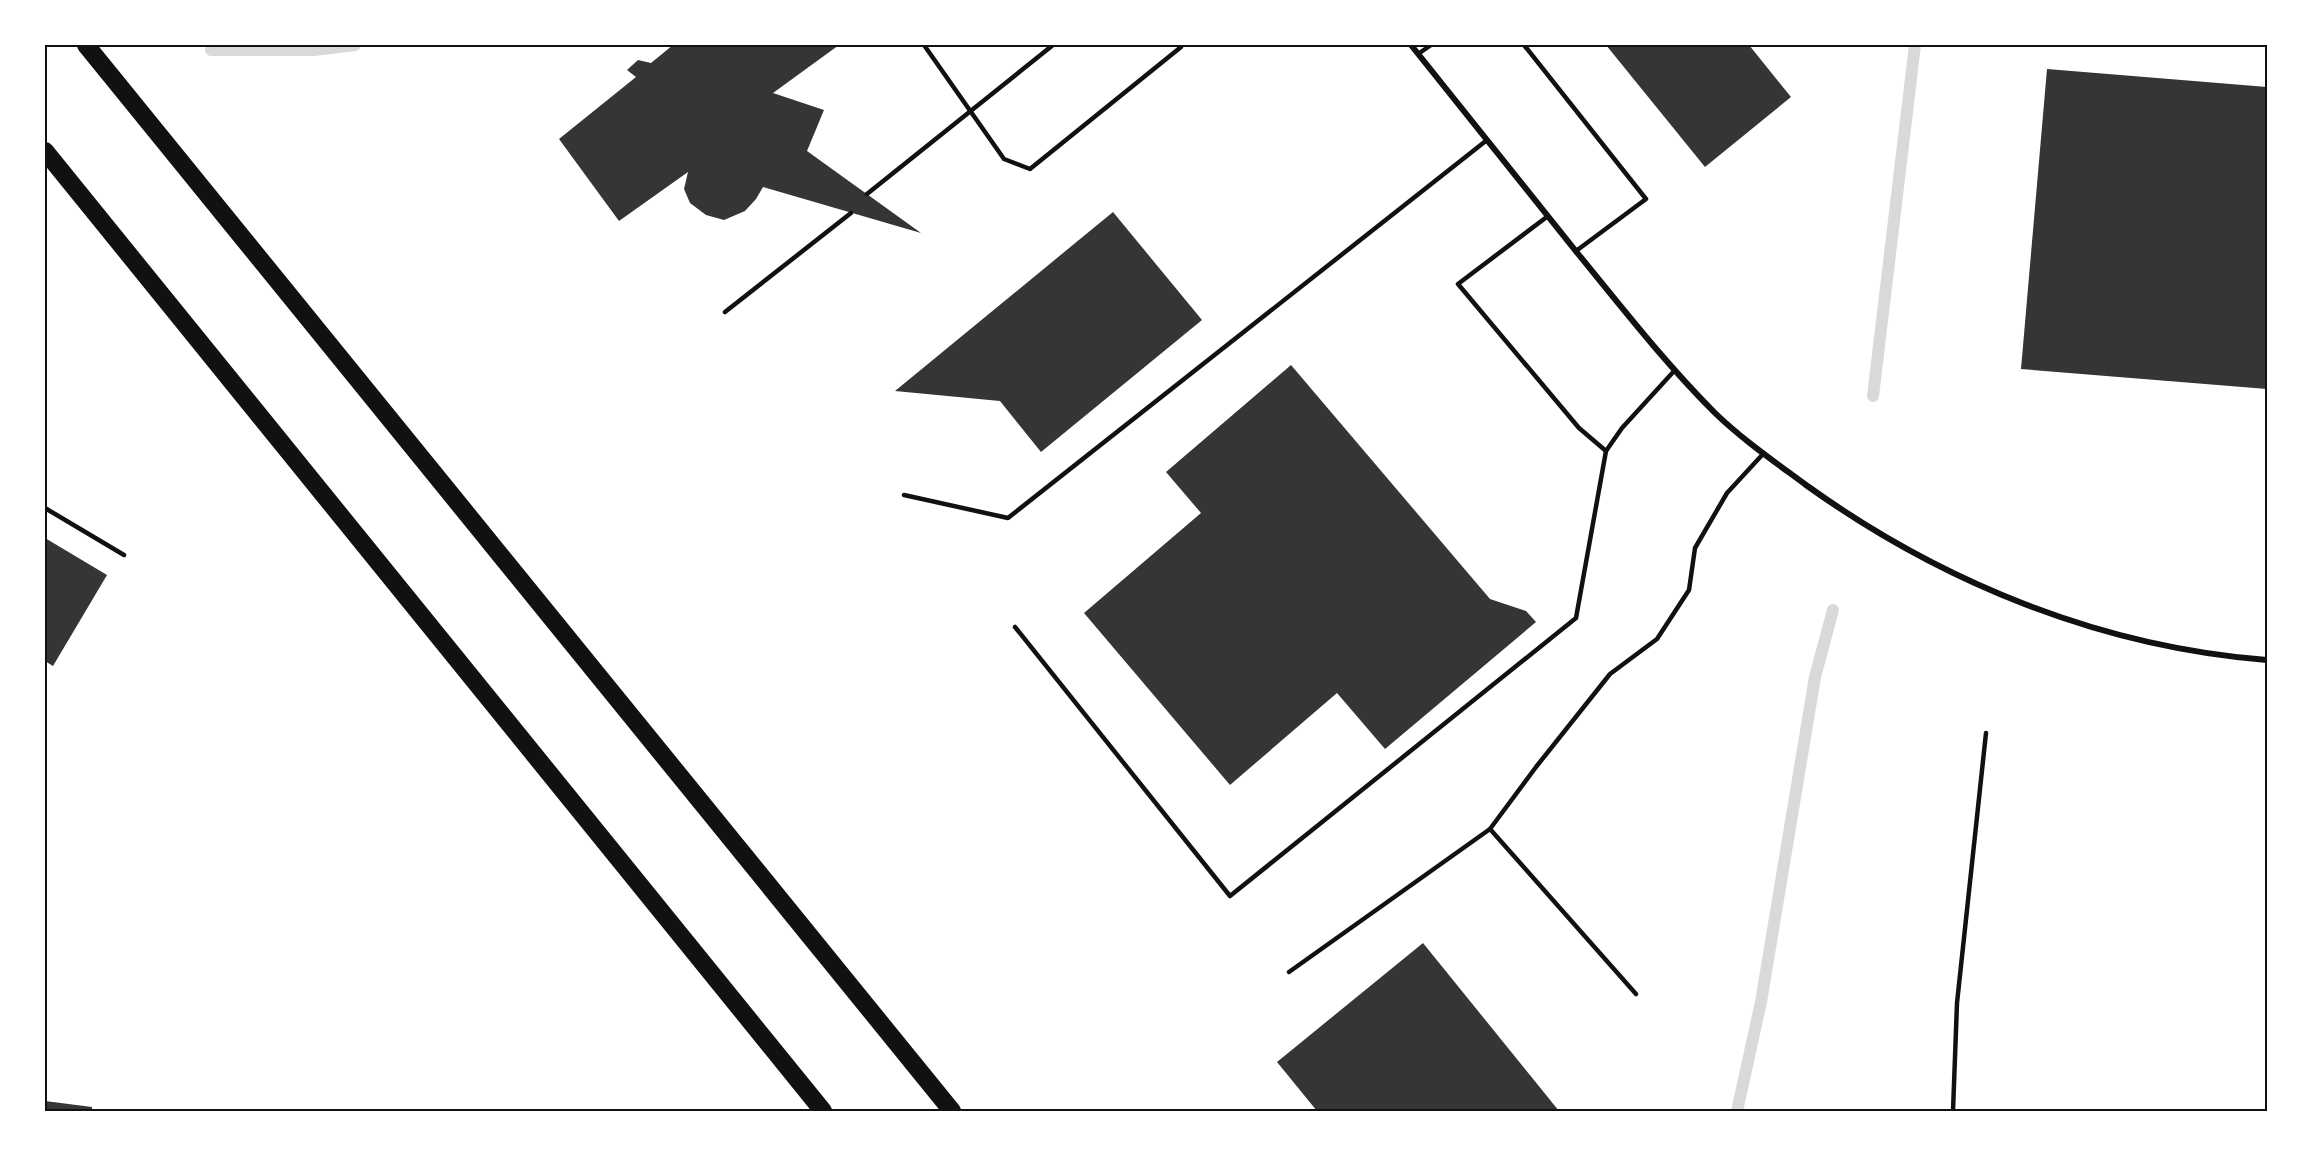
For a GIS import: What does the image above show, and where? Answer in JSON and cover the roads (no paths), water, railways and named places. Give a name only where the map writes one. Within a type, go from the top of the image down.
[{"type":"highway","points":[[86,45],[952,1111]]},
{"type":"highway","points":[[45,151],[823,1111]]},
{"type":"street","points":[[1411,45],[1654,348],[1716,414],[1763,454],[1847,514],[1933,564],[2005,597],[2099,630],[2147,642],[2267,660]]},
{"type":"lane","points":[[924,45],[1004,159],[1030,169],[1181,45]]},
{"type":"lane","points":[[867,194],[1053,45]]},
{"type":"lane","points":[[1419,54],[1431,45]]},
{"type":"lane","points":[[1524,45],[1646,199],[1576,251]]},
{"type":"lane","points":[[904,495],[1008,518],[1487,140]]},
{"type":"lane","points":[[725,312],[851,213]]},
{"type":"lane","points":[[1548,216],[1458,284],[1580,428],[1606,452]]},
{"type":"lane","points":[[1015,627],[1230,896],[1576,618],[1606,452],[1622,428],[1675,370]]},
{"type":"lane","points":[[1289,972],[1490,829],[1610,674],[1657,639],[1689,590],[1695,548],[1727,493],[1763,454]]},
{"type":"lane","points":[[45,508],[124,555]]},
{"type":"lane","points":[[1953,1111],[1957,1003],[1986,733]]},
{"type":"lane","points":[[1490,829],[1636,994]]},
{"type":"waterway","points":[[211,50],[314,50],[355,45]]},
{"type":"waterway","points":[[1873,396],[1915,45]]},
{"type":"waterway","points":[[1737,1111],[1761,1002],[1815,677],[1833,610]]}]
